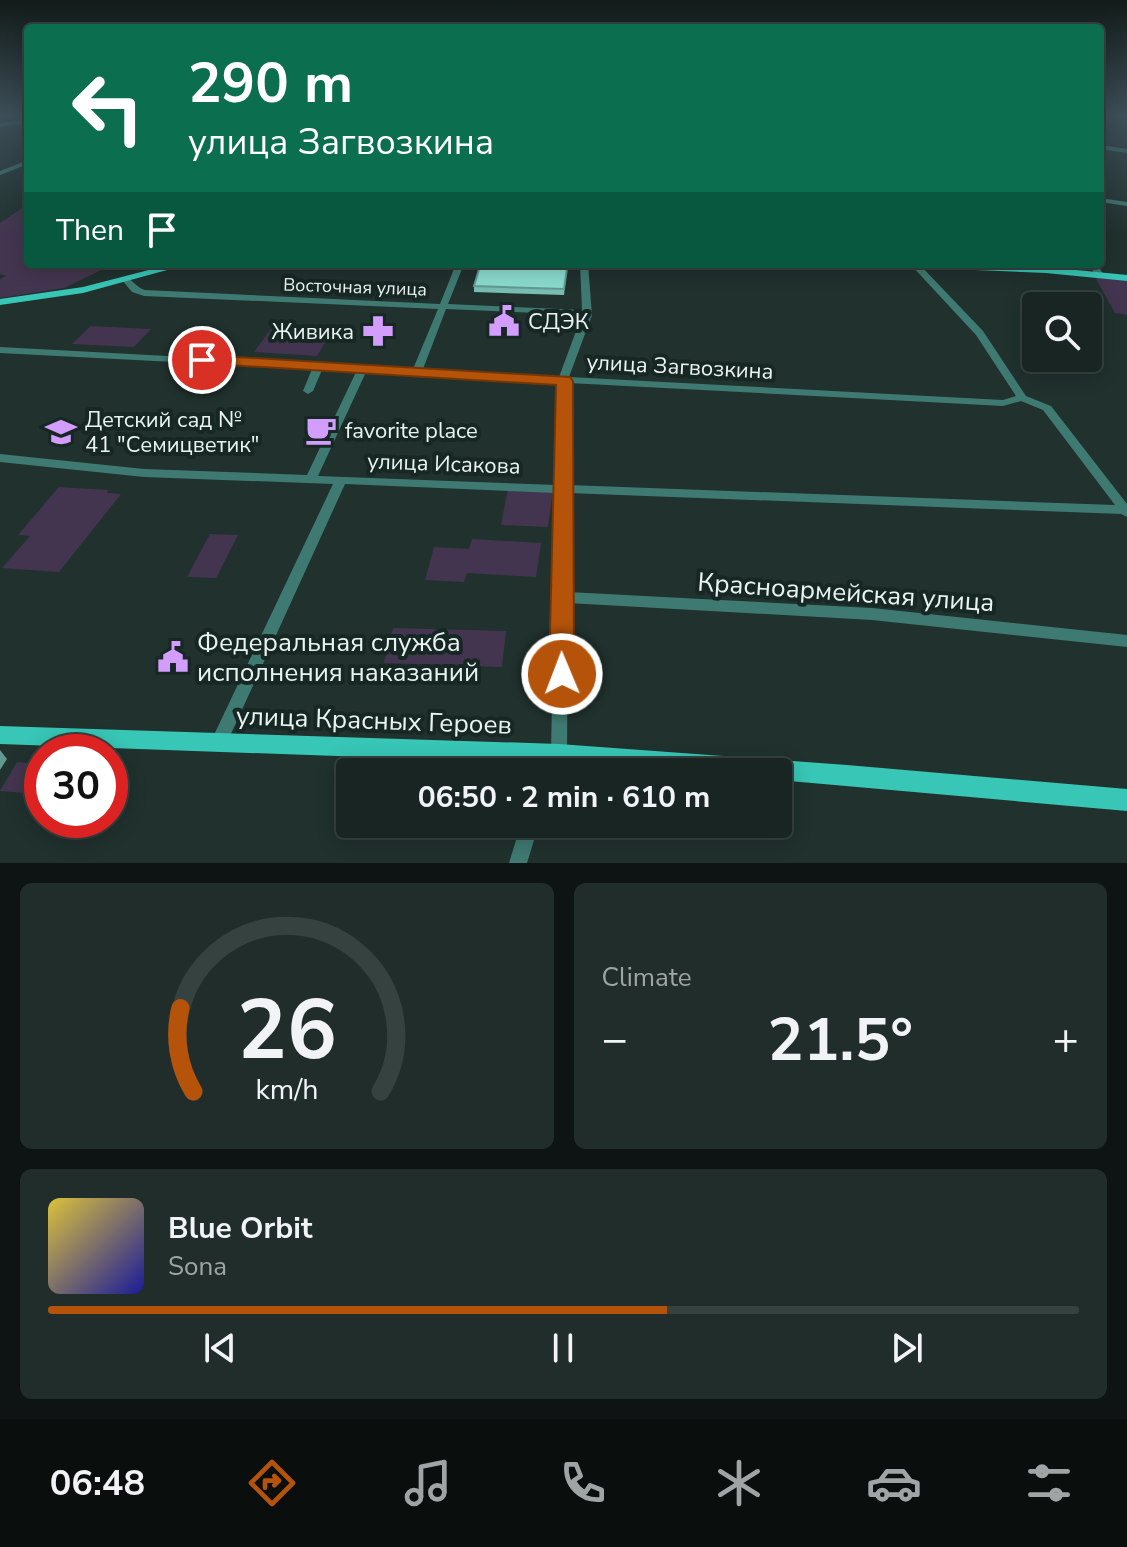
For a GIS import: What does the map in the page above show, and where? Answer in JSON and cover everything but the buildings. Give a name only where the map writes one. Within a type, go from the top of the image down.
[{"type":"main road","points":[[0,302],[126,280],[170,268]]},
{"type":"main road","points":[[1051,268],[1096,269],[1127,278]]},
{"type":"main road","name":"улица Красных Героев","points":[[0,735],[559,754],[1127,800]]},
{"type":"street","points":[[0,173],[24,164]]},
{"type":"street","points":[[1104,201],[1127,204]]},
{"type":"street","points":[[417,372],[458,268]]},
{"type":"street","points":[[556,758],[559,754],[564,373],[587,313],[584,268]]},
{"type":"street","points":[[918,268],[980,333],[1022,398],[1047,408],[1126,511]]},
{"type":"street","name":"Восточная улица","points":[[126,280],[135,290],[144,293],[587,313]]},
{"type":"street","name":"улица Загвозкина","points":[[0,350],[319,364],[564,381],[1003,403],[1022,398]]},
{"type":"street","points":[[308,391],[319,364]]},
{"type":"street","points":[[311,479],[363,368]]},
{"type":"street","name":"улица Исакова","points":[[0,458],[144,473],[1126,511]]},
{"type":"street","points":[[219,742],[341,480]]},
{"type":"street","name":"Красноармейская улица","points":[[560,597],[872,614],[1127,641]]},
{"type":"street","points":[[518,863],[526,838]]},
{"type":"shaded area","points":[[24,207],[24,268],[106,268],[64,288],[0,298],[0,279],[6,276],[0,274],[0,223]]},
{"type":"shaded area","points":[[1096,279],[1127,281],[1127,315],[1115,313]]},
{"type":"shaded area","points":[[91,326],[151,329],[134,347],[72,344]]},
{"type":"shaded area","points":[[271,329],[331,333],[317,356],[254,352]]},
{"type":"shaded area","points":[[59,487],[108,490],[107,493],[121,494],[59,572],[2,568],[30,536],[18,535]]},
{"type":"shaded area","points":[[508,488],[553,490],[548,527],[501,525]]},
{"type":"shaded area","points":[[210,534],[238,535],[216,578],[187,577]]},
{"type":"shaded area","points":[[472,539],[541,543],[536,577],[467,573],[464,582],[425,580],[434,547],[469,549]]},
{"type":"shaded area","points":[[393,628],[506,631],[502,667],[384,663]]},
{"type":"shaded area","points":[[17,762],[24,763],[24,793],[0,791]]},
{"type":"place","name":"СДЭК","points":[[504,321]]},
{"type":"place","name":"Живика","points":[[378,331]]},
{"type":"place","name":"favorite place","points":[[321,430]]},
{"type":"place","name":"Детский сад № 41 \"Семицветик\"","points":[[61,432]]},
{"type":"place","name":"Федеральная служба исполнения наказаний","points":[[173,657]]},
{"type":"route","points":[[202,360],[319,364],[564,381],[560,597],[562,674]]}]
